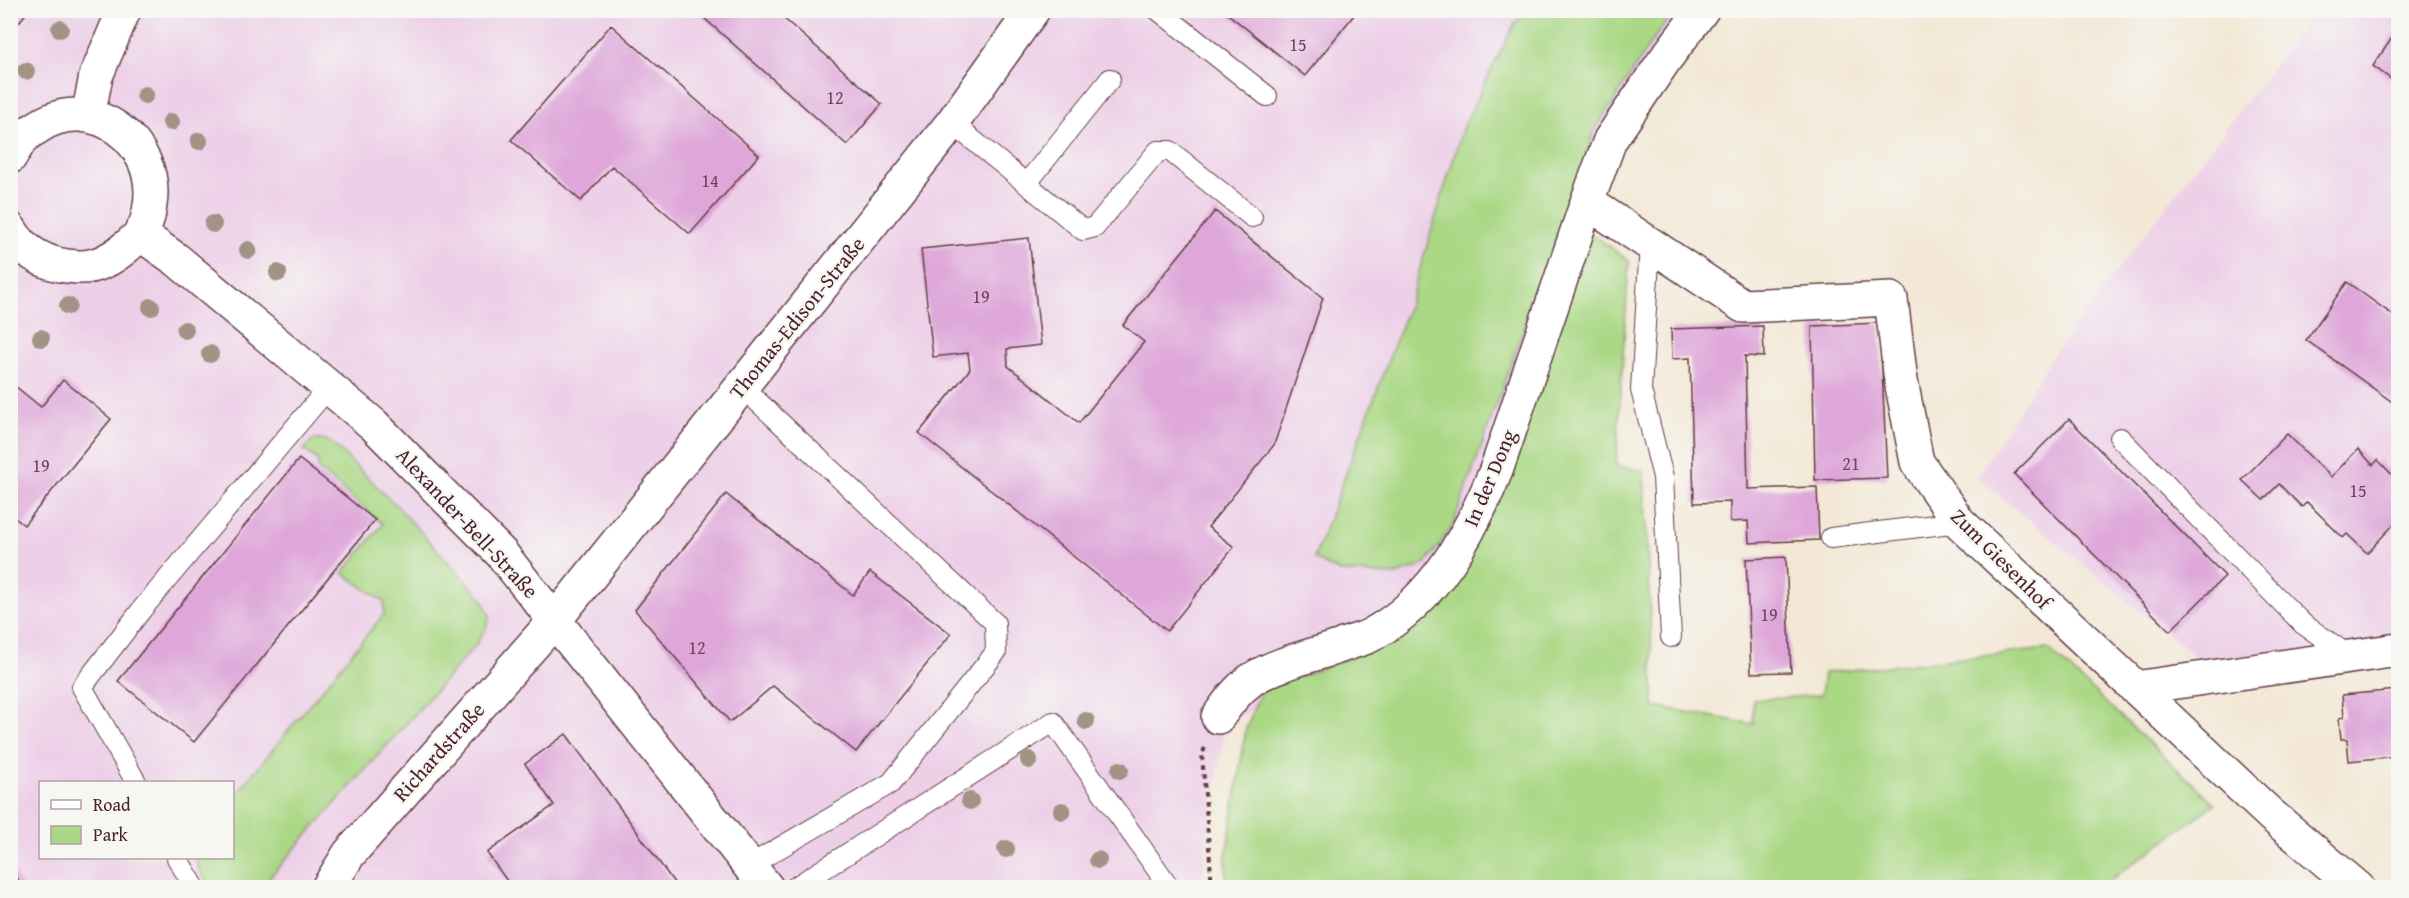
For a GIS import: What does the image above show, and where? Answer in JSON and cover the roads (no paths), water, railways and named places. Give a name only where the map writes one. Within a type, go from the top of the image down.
[{"type":"street","points":[[88,116],[96,76],[124,10]]},
{"type":"street","name":"Thomas-Edison-Straße","points":[[555,620],[952,123],[1033,10]]},
{"type":"street","name":"In der Dong","points":[[1218,717],[1232,697],[1252,680],[1272,670],[1370,636],[1428,590],[1450,562],[1482,508],[1610,140],[1702,10]]},
{"type":"street","points":[[10,157],[23,137],[45,122],[61,117],[88,116],[117,128],[137,145],[147,162],[153,188],[148,218],[140,234],[113,258],[88,267],[58,266],[34,256],[16,239],[10,229]]},
{"type":"street","name":"Zum Giesenhof","points":[[1587,202],[1743,306],[1891,299],[1901,381],[1917,462],[1959,522],[2270,814],[2358,888]]},
{"type":"street","name":"Alexander-Bell-Straße","points":[[140,234],[177,260],[375,425],[501,553],[758,877]]},
{"type":"street","name":"Richardstraße","points":[[328,888],[349,854],[555,620]]},
{"type":"street","points":[[2135,688],[2398,650]]},
{"type":"lane","points":[[1158,10],[1267,96]]},
{"type":"lane","points":[[1027,183],[1110,80]]},
{"type":"lane","points":[[952,123],[1083,230],[1095,227],[1158,152],[1170,151],[1252,217]]},
{"type":"lane","points":[[1650,244],[1641,390],[1663,477],[1671,637]]},
{"type":"lane","points":[[135,781],[82,687],[143,608],[329,387]]},
{"type":"lane","points":[[742,387],[995,623],[996,652],[891,783],[758,877]]},
{"type":"lane","points":[[2120,438],[2303,624],[2351,657]]},
{"type":"lane","points":[[1832,538],[1959,522]]},
{"type":"lane","points":[[794,888],[1053,722],[1170,888]]},
{"type":"lane","points":[[178,859],[195,888]]}]
